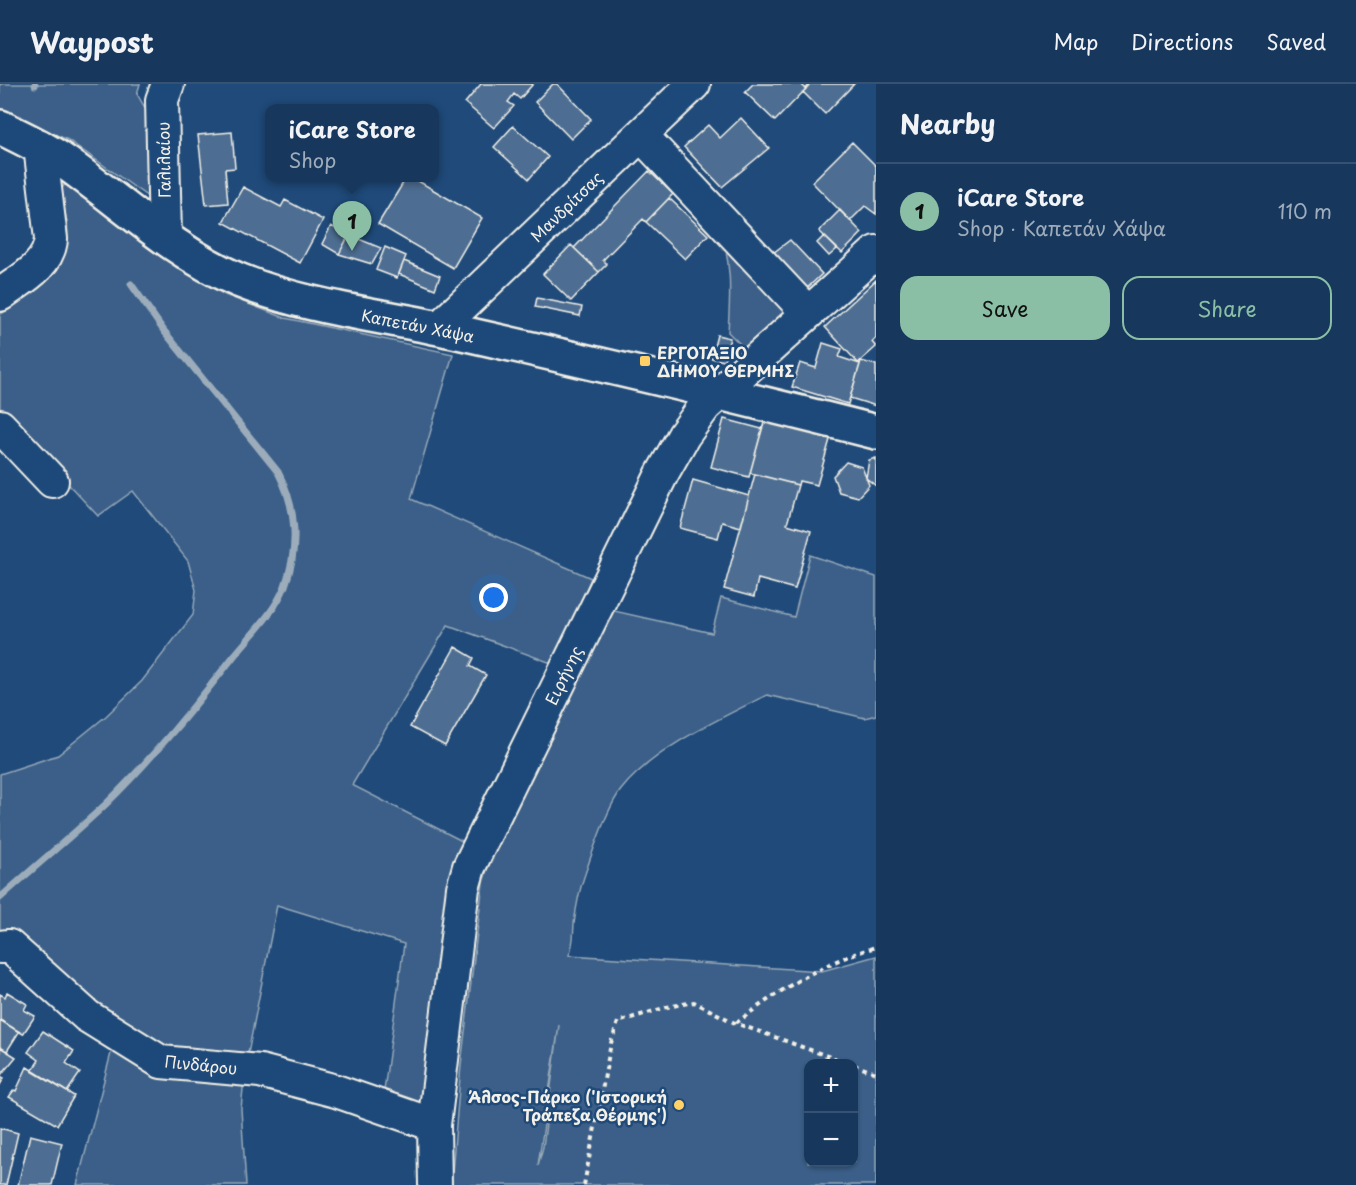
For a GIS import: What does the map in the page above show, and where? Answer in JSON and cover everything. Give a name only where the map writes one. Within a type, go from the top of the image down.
[{"type":"main road","name":"Καπετάν Χάψα","points":[[0,127],[40,146],[165,238],[219,271],[284,296],[439,328],[720,392],[876,432]]},
{"type":"street","name":"Γαλιλαίου","points":[[165,238],[162,100],[168,84]]},
{"type":"street","name":"Μανδρίτσας","points":[[439,328],[694,84]]},
{"type":"street","points":[[641,135],[808,313]]},
{"type":"street","points":[[0,295],[42,263],[50,252],[51,239],[40,146]]},
{"type":"street","name":"Ειρήνης","points":[[435,1185],[434,1125],[463,888],[469,867],[662,474],[695,418],[720,392],[876,252]]},
{"type":"street","points":[[0,426],[52,481]]},
{"type":"street","name":"Πινδάρου","points":[[0,946],[9,946],[87,1016],[161,1062],[260,1071],[336,1091],[434,1125]]},
{"type":"path","points":[[735,1023],[775,994],[824,965],[876,947]]},
{"type":"path","points":[[584,1185],[610,1042],[618,1022],[667,1007],[694,1002],[735,1023],[838,1059]]},
{"type":"path","points":[[858,1066],[876,1073]]},
{"type":"shaded area","points":[[0,84],[140,84],[137,94],[152,120],[151,199],[68,140],[0,111]]},
{"type":"shaded area","points":[[65,184],[179,269],[225,295],[285,318],[453,354],[411,499],[591,578],[554,664],[448,625],[352,785],[466,843],[423,1107],[384,1091],[404,944],[277,905],[245,1069],[241,1109],[246,1185],[77,1185],[119,1022],[0,941],[0,774],[58,755],[106,716],[142,681],[193,615],[196,590],[188,561],[133,491],[98,516],[0,411],[0,315],[41,284],[58,265],[64,254],[68,229],[60,191]]},
{"type":"shaded area","points":[[719,229],[792,310],[748,352],[728,332],[729,267]]},
{"type":"shaded area","points":[[810,555],[876,577],[876,715],[865,718],[767,695],[689,736],[651,761],[621,790],[606,818],[581,886],[573,944],[569,955],[822,971],[876,956],[876,1185],[451,1185],[461,1065],[483,883],[489,864],[610,610],[712,633],[721,598],[794,617]],"holes":[[[559,1025],[543,1147],[538,1165]]]},
{"type":"building","points":[[481,84],[533,84],[520,99],[514,94],[508,102],[514,106],[494,128],[465,103]]},
{"type":"building","points":[[553,84],[557,84],[591,119],[571,139],[535,102]]},
{"type":"building","points":[[753,84],[801,84],[806,89],[775,121],[745,92]]},
{"type":"building","points":[[810,84],[854,84],[825,114],[803,92]]},
{"type":"building","points":[[741,118],[769,148],[722,187],[684,147],[708,125],[720,138]]},
{"type":"building","points":[[513,126],[548,157],[529,179],[494,147]]},
{"type":"building","points":[[232,132],[235,168],[225,169],[228,203],[206,205],[198,135]]},
{"type":"building","points":[[852,142],[876,166],[876,214],[865,206],[850,221],[812,182]]},
{"type":"building","points":[[649,171],[673,194],[646,222],[643,219],[603,260],[607,264],[599,272],[574,248]]},
{"type":"building","points":[[404,182],[420,182],[482,218],[453,268],[378,224]]},
{"type":"building","points":[[243,187],[281,207],[285,200],[323,220],[300,263],[223,222]]},
{"type":"building","points":[[669,198],[708,235],[685,259],[646,222]]},
{"type":"building","points":[[840,210],[862,233],[842,253],[819,231]]},
{"type":"building","points":[[331,226],[349,235],[339,254],[322,244]]},
{"type":"building","points":[[349,235],[381,248],[372,264],[339,254]]},
{"type":"building","points":[[824,236],[837,249],[829,256],[817,243]]},
{"type":"building","points":[[790,240],[822,274],[803,292],[769,256]]},
{"type":"building","points":[[571,245],[599,272],[571,301],[543,274]]},
{"type":"building","points":[[385,247],[406,256],[397,278],[376,270]]},
{"type":"building","points":[[404,261],[440,276],[435,289],[399,274]]},
{"type":"building","points":[[876,280],[876,338],[872,342],[876,347],[858,363],[825,327]]},
{"type":"building","points":[[537,298],[582,307],[580,316],[535,307]]},
{"type":"building","points":[[717,335],[730,338],[724,361],[711,358]]},
{"type":"building","points":[[823,343],[842,349],[839,357],[860,364],[848,404],[792,387],[800,363],[816,368]]},
{"type":"building","points":[[861,361],[876,365],[876,406],[850,398]]},
{"type":"building","points":[[724,419],[762,429],[749,477],[711,467]]},
{"type":"building","points":[[765,419],[831,436],[817,485],[799,481],[798,485],[750,473]]},
{"type":"building","points":[[876,458],[876,486],[866,478],[869,460]]},
{"type":"building","points":[[846,462],[862,467],[869,485],[858,497],[839,492],[833,476]]},
{"type":"building","points":[[755,474],[798,485],[787,524],[811,531],[795,589],[758,579],[754,597],[724,589]]},
{"type":"building","points":[[693,480],[749,496],[741,527],[722,522],[718,538],[680,528]]},
{"type":"building","points":[[455,647],[474,658],[470,666],[486,675],[445,746],[410,727]]},
{"type":"building","points":[[7,992],[27,1004],[24,1010],[35,1016],[23,1034],[0,1020],[0,994],[5,997]]},
{"type":"building","points":[[0,1020],[19,1032],[7,1051],[0,1047]]},
{"type":"building","points":[[43,1031],[74,1051],[66,1063],[80,1073],[67,1092],[32,1071],[39,1060],[28,1052]]},
{"type":"building","points":[[0,1047],[16,1057],[0,1076]]},
{"type":"building","points":[[27,1067],[74,1096],[57,1125],[9,1097],[14,1090],[16,1091]]},
{"type":"building","points":[[0,1128],[18,1133],[6,1185],[0,1185]]},
{"type":"building","points":[[30,1135],[62,1143],[52,1185],[18,1185]]},
{"type":"waterway","points":[[0,898],[106,804],[156,751],[269,614],[281,596],[289,572],[294,528],[289,500],[278,472],[164,331],[131,284]]},
{"type":"place","name":"iCare Store","points":[[352,251]]},
{"type":"place","name":"ΕΡΓΟΤΑΞΙΟ ΔΗΜΟΥ ΘΕΡΜΗΣ","points":[[645,361]]},
{"type":"place","name":"Άλσος-Πάρκο ('Ιστορική Τράπεζα Θέρμης')","points":[[679,1105]]}]
